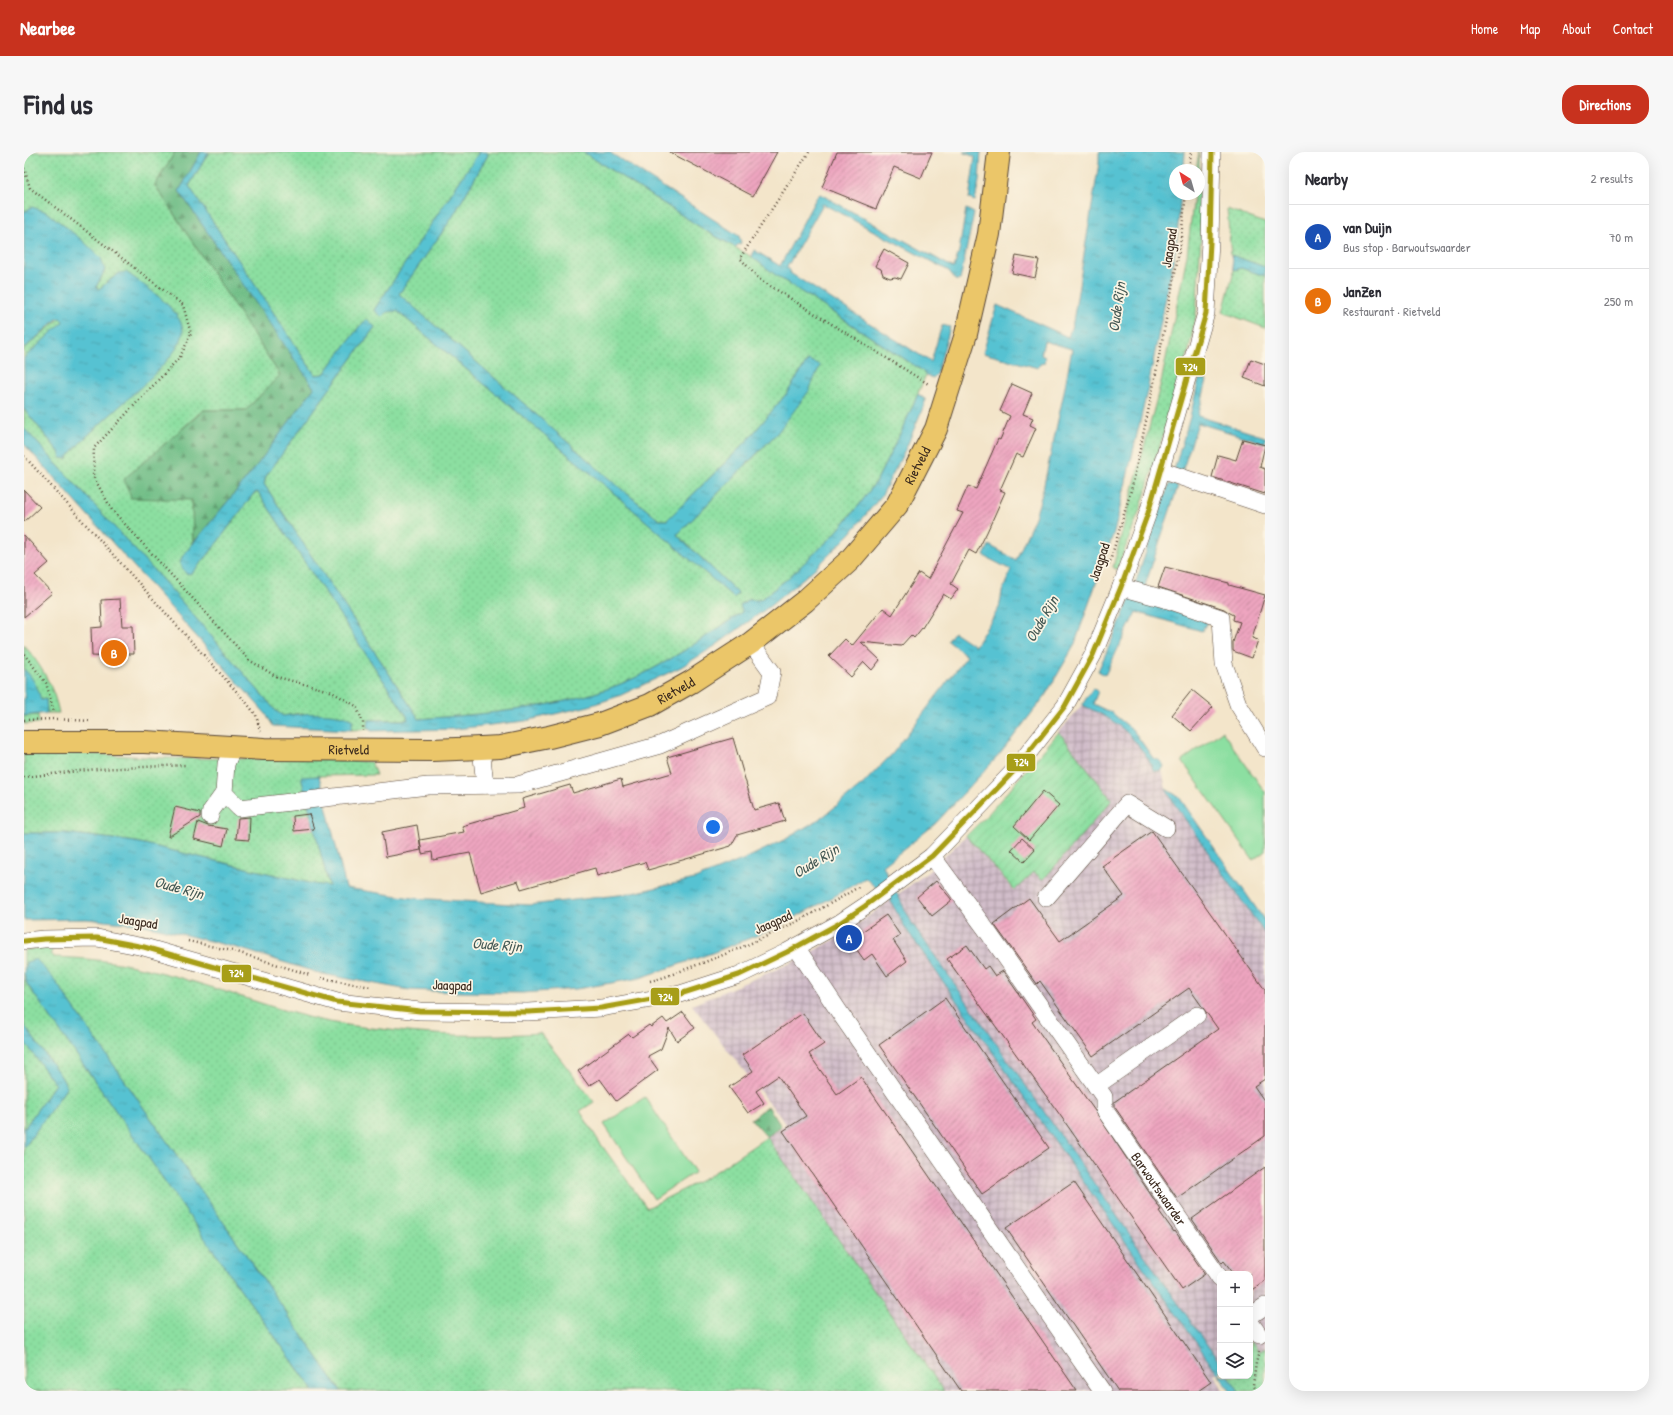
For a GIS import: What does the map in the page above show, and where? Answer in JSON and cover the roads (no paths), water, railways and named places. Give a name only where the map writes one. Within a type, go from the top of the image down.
[{"type":"main road","name":"Rietveld","points":[[24,742],[144,742],[264,749],[432,750],[481,748],[549,737],[600,724],[650,705],[691,682],[751,643],[805,601],[850,560],[897,505],[936,429],[966,334],[988,234],[999,152]]},
{"type":"street","points":[[24,941],[97,938],[144,946],[337,1002],[420,1011],[528,1012],[601,1008],[680,994],[738,975],[796,947],[838,924],[876,898],[932,856],[1014,771],[1065,706],[1093,655],[1132,590],[1148,513],[1206,313],[1210,242],[1212,152]]},
{"type":"street","points":[[1160,470],[1265,505]]},
{"type":"street","points":[[1132,590],[1221,618],[1224,664],[1238,704],[1265,748]]},
{"type":"street","points":[[224,793],[238,808],[428,786],[518,785],[660,745],[767,697],[772,672],[751,643]]},
{"type":"street","points":[[210,816],[211,811],[224,793],[226,764],[233,747]]},
{"type":"street","points":[[481,748],[485,785]]},
{"type":"street","points":[[1046,898],[1127,804],[1166,828]]},
{"type":"street","points":[[932,856],[985,928],[1100,1092],[1197,1015]]},
{"type":"street","points":[[796,947],[1102,1391]]},
{"type":"street","name":"Barwoutswaarder","points":[[1100,1092],[1104,1109],[1217,1274]]},
{"type":"street","points":[[1253,1314],[1265,1306]]},
{"type":"water","points":[[201,152],[209,152],[189,186],[315,375],[324,374],[359,327],[367,319],[375,327],[266,476],[264,484],[419,719],[536,707],[593,694],[647,672],[707,636],[742,612],[740,605],[747,600],[760,600],[787,579],[832,537],[860,504],[877,480],[918,394],[926,400],[907,446],[882,495],[850,534],[819,565],[770,606],[715,646],[681,667],[619,696],[589,706],[525,721],[456,729],[371,731],[368,727],[369,720],[408,720],[407,716],[258,492],[254,493],[208,555],[192,573],[186,574],[180,564],[182,557],[251,473],[314,388],[179,191]]},
{"type":"water","points":[[479,152],[487,152],[488,155],[452,218],[399,294],[613,482],[659,520],[667,520],[746,442],[787,393],[808,360],[820,365],[809,391],[778,432],[677,535],[738,593],[734,598],[608,488],[397,311],[387,312],[382,317],[374,310]]},
{"type":"water","points":[[583,152],[609,152],[739,236],[741,243],[735,247],[708,232]]},
{"type":"water","points":[[963,152],[981,152],[979,181],[975,201],[969,199],[975,157]]},
{"type":"water","name":"Oude Rijn","points":[[1099,152],[1185,152],[1184,164],[1169,164],[1169,200],[1180,200],[1176,246],[1148,387],[1115,529],[1074,646],[1045,696],[1000,754],[935,824],[883,866],[912,923],[1217,1359],[1217,1372],[904,926],[890,900],[865,878],[773,929],[712,953],[640,978],[576,989],[523,993],[409,990],[322,974],[238,948],[145,925],[86,919],[24,920],[24,833],[66,833],[136,842],[314,884],[329,886],[301,777],[319,776],[346,888],[412,898],[529,905],[628,894],[695,879],[747,858],[786,839],[824,816],[863,784],[893,753],[967,656],[948,641],[954,632],[975,646],[999,608],[1002,592],[1011,570],[984,556],[989,545],[1016,560],[1035,517],[1042,494],[1072,349],[1044,341],[1041,355],[1045,357],[1044,363],[1040,364],[1038,368],[983,353],[997,305],[1068,337],[1073,322],[1099,163]]},
{"type":"water","points":[[820,194],[954,268],[959,251],[966,209],[974,213],[960,280],[956,280],[949,271],[823,204],[787,267],[790,273],[931,362],[942,325],[950,327],[937,374],[933,378],[926,375],[920,369],[777,276],[752,257],[754,250],[780,266],[816,198]]},
{"type":"water","points":[[32,207],[47,212],[82,240],[101,258],[105,270],[96,287],[99,289],[119,273],[126,272],[151,290],[176,314],[181,322],[183,330],[180,343],[169,359],[93,430],[77,446],[67,459],[61,458],[59,452],[24,409],[24,358],[63,321],[60,318],[57,319],[24,349],[24,212]]},
{"type":"water","points":[[1231,255],[1265,267],[1265,276],[1241,268],[1234,270]]},
{"type":"water","points":[[1199,379],[1207,380],[1198,416],[1265,437],[1265,443],[1198,423],[1182,472],[1174,470],[1190,417]]},
{"type":"water","points":[[24,428],[169,587],[276,711],[283,716],[299,714],[329,714],[346,717],[353,720],[351,730],[273,726],[266,714],[24,444]]},
{"type":"water","points":[[1169,484],[1178,486],[1140,601],[1207,622],[1202,631],[1136,612],[1105,675],[1098,671],[1130,599]]},
{"type":"water","points":[[24,669],[35,683],[41,700],[46,699],[47,713],[24,716],[24,698],[26,698],[24,692]]},
{"type":"water","points":[[1093,688],[1098,691],[1093,704],[1112,713],[1133,730],[1153,758],[1159,760],[1163,764],[1164,766],[1162,770],[1153,770],[1141,749],[1128,734],[1114,722],[1082,705]]},
{"type":"water","points":[[1166,789],[1179,797],[1265,921],[1265,934],[1173,802]]},
{"type":"water","points":[[36,959],[53,978],[341,1391],[314,1391],[236,1283],[27,984],[24,973],[26,962]]},
{"type":"water","points":[[24,1025],[67,1087],[24,1148],[24,1129],[55,1084],[24,1041]]},
{"type":"water","points":[[1222,1379],[1231,1379],[1239,1391],[1230,1391]]},
{"type":"place","name":"JanZen","points":[[114,653]]},
{"type":"place","name":"van Duijn","points":[[849,938]]}]
